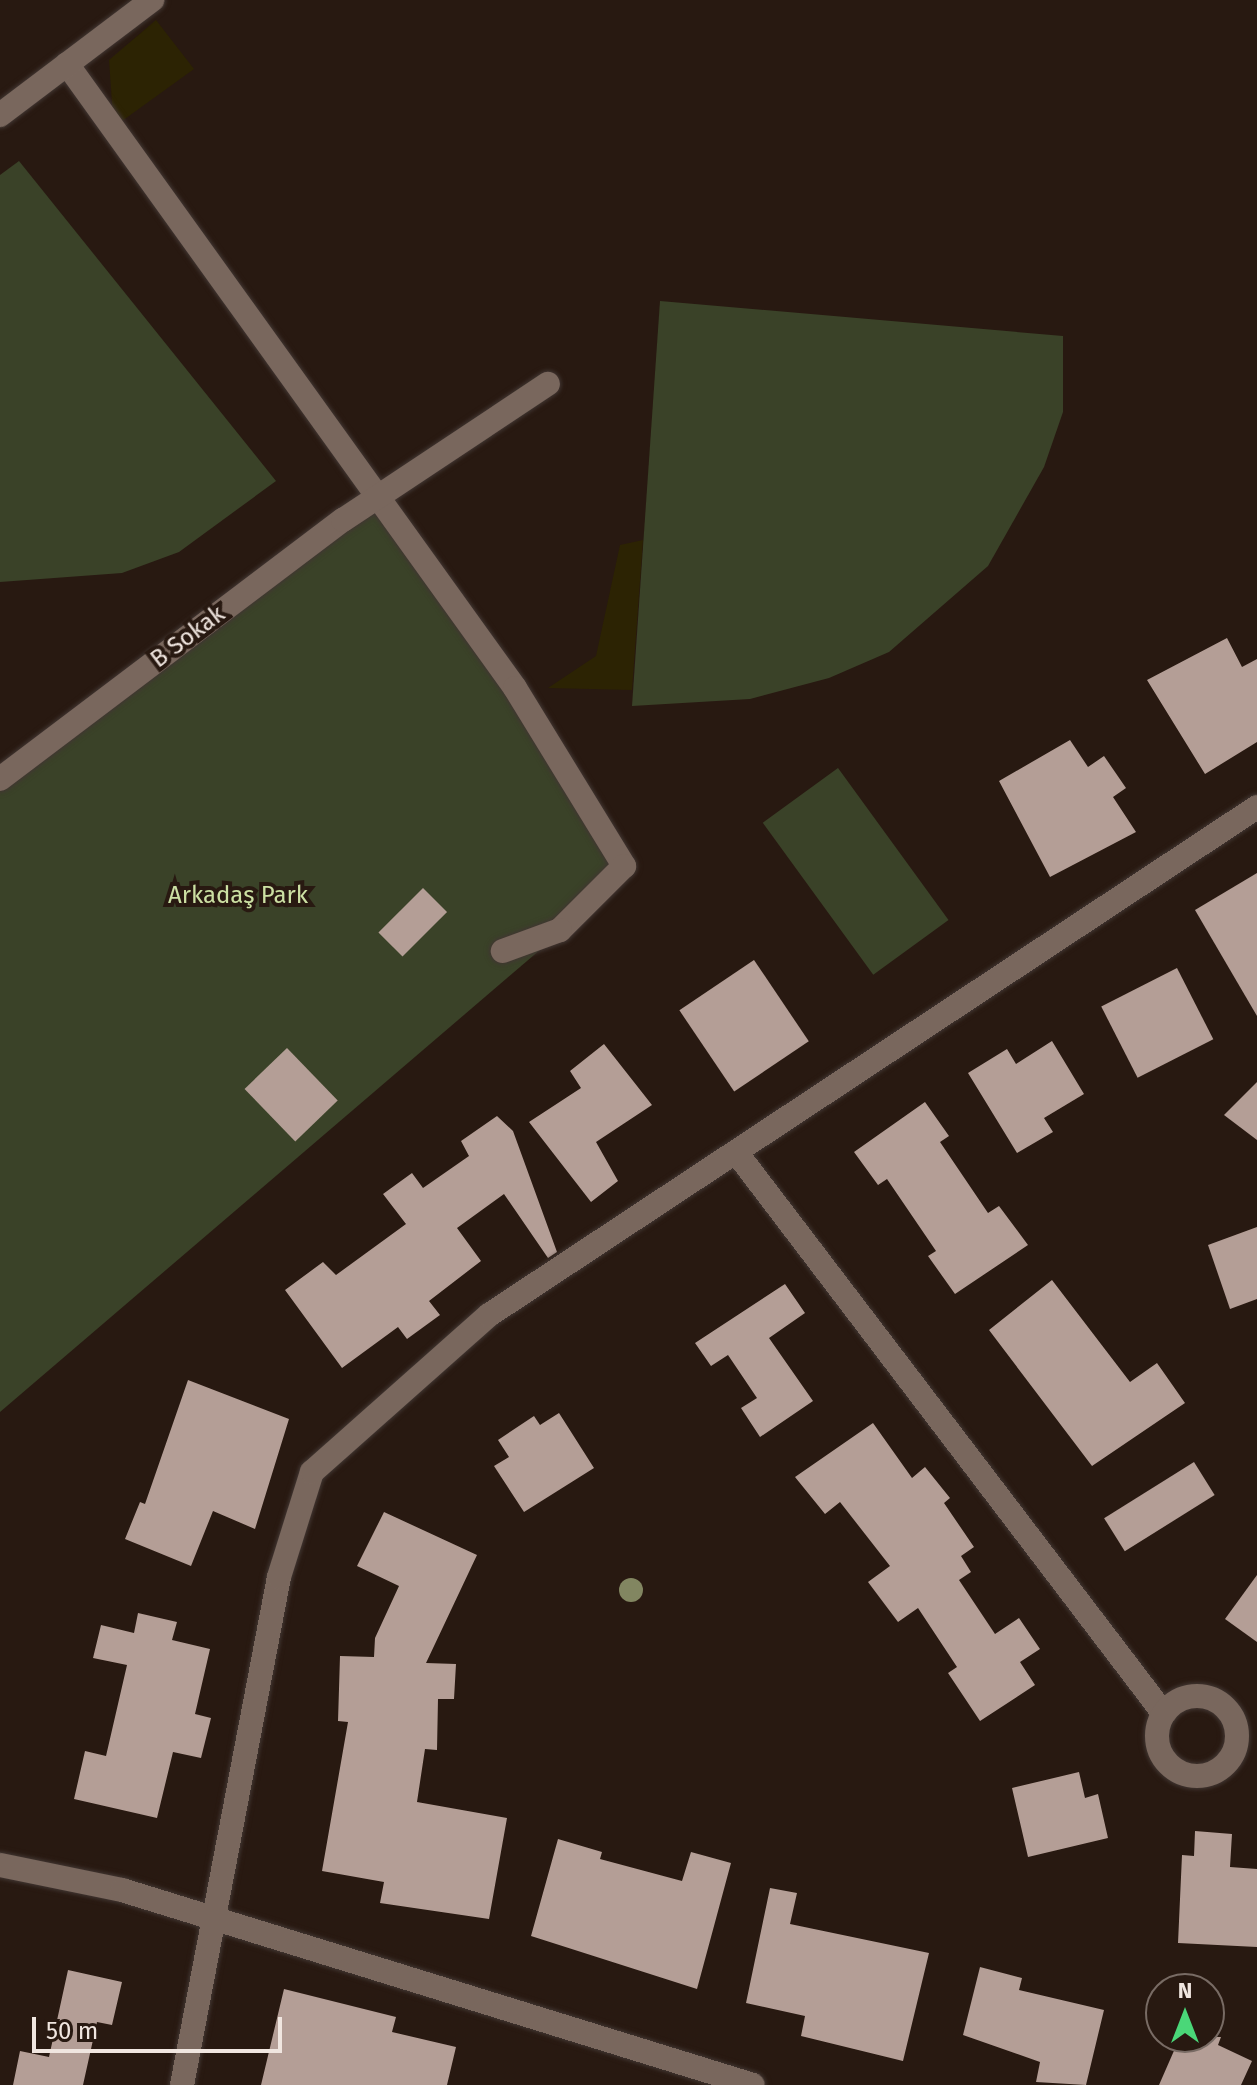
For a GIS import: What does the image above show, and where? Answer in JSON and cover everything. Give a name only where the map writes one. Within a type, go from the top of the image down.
[{"type":"lane","points":[[0,115],[152,0]]},
{"type":"lane","points":[[67,64],[515,688],[624,866],[560,930],[503,951]]},
{"type":"lane","name":"B Sokak","points":[[0,779],[376,497],[548,384]]},
{"type":"lane","points":[[182,2085],[210,1917],[279,1577],[312,1472],[489,1315],[1257,807]]},
{"type":"lane","points":[[736,1152],[1164,1714]]},
{"type":"lane","points":[[0,1865],[122,1890],[753,2085]]},
{"type":"green space","points":[[19,161],[276,481],[179,552],[122,573],[0,582],[0,175]]},
{"type":"green space","points":[[660,301],[1063,336],[1063,412],[1044,467],[988,566],[889,652],[829,678],[750,699],[632,706]]},
{"type":"green space","name":"Arkadaş Park","points":[[376,497],[624,866],[610,890],[0,1412],[0,779]]},
{"type":"green space","points":[[838,768],[949,920],[873,975],[763,823]]},
{"type":"sand","points":[[156,20],[194,69],[122,121],[113,117],[109,60]]},
{"type":"sand","points":[[643,540],[632,690],[548,688],[596,656],[620,545]]},
{"type":"building","points":[[1227,638],[1242,667],[1257,659],[1257,742],[1205,774],[1147,680]]},
{"type":"building","points":[[1070,740],[1088,767],[1104,756],[1126,788],[1113,797],[1136,832],[1050,877],[999,781]]},
{"type":"building","points":[[1257,873],[1257,1016],[1195,910]]},
{"type":"building","points":[[423,888],[447,912],[402,957],[378,933]]},
{"type":"building","points":[[754,960],[809,1041],[734,1092],[679,1010]]},
{"type":"building","points":[[1177,968],[1213,1039],[1138,1078],[1101,1007]]},
{"type":"building","points":[[1052,1041],[1084,1094],[1044,1118],[1053,1132],[1017,1153],[968,1073],[1007,1049],[1016,1064]]},
{"type":"building","points":[[604,1044],[652,1105],[596,1142],[618,1181],[591,1202],[529,1122],[581,1088],[570,1071]]},
{"type":"building","points":[[287,1048],[338,1101],[295,1141],[245,1089]]},
{"type":"building","points":[[1257,1082],[1257,1140],[1224,1115]]},
{"type":"building","points":[[925,1102],[949,1136],[940,1142],[988,1213],[999,1206],[1028,1245],[955,1294],[928,1256],[936,1251],[887,1179],[878,1185],[854,1152]]},
{"type":"building","points":[[497,1116],[513,1131],[557,1252],[548,1258],[504,1194],[457,1228],[481,1261],[429,1301],[440,1315],[407,1339],[398,1327],[342,1368],[285,1290],[323,1262],[336,1275],[406,1224],[383,1194],[412,1173],[423,1188],[469,1156],[461,1141]]},
{"type":"building","points":[[1257,1227],[1257,1299],[1230,1309],[1208,1245]]},
{"type":"building","points":[[1052,1280],[1130,1382],[1157,1363],[1185,1403],[1092,1466],[989,1330]]},
{"type":"building","points":[[785,1284],[805,1313],[769,1338],[813,1401],[760,1437],[741,1408],[757,1398],[728,1355],[711,1366],[695,1343]]},
{"type":"building","points":[[188,1380],[289,1419],[255,1529],[213,1511],[191,1566],[125,1539],[140,1502],[145,1504]]},
{"type":"building","points":[[559,1413],[594,1468],[524,1512],[494,1466],[509,1457],[498,1440],[534,1416],[540,1425]]},
{"type":"building","points":[[873,1423],[912,1478],[925,1467],[950,1498],[944,1503],[974,1547],[961,1556],[971,1572],[959,1580],[995,1634],[1019,1618],[1040,1649],[1020,1662],[1035,1685],[980,1721],[948,1673],[957,1667],[918,1608],[898,1622],[868,1582],[890,1566],[840,1502],[825,1514],[795,1477]]},
{"type":"building","points":[[1194,1462],[1215,1495],[1125,1551],[1104,1518]]},
{"type":"building","points":[[384,1512],[477,1555],[426,1663],[456,1664],[454,1699],[438,1699],[437,1750],[425,1749],[417,1802],[507,1818],[489,1919],[380,1903],[384,1882],[322,1871],[348,1722],[338,1721],[340,1656],[374,1657],[375,1638],[399,1586],[357,1566]]},
{"type":"building","points":[[1257,1575],[1257,1642],[1225,1619]]},
{"type":"building","points":[[138,1613],[177,1622],[172,1640],[210,1649],[195,1714],[211,1718],[201,1758],[173,1752],[157,1818],[74,1799],[85,1751],[106,1756],[127,1665],[93,1658],[101,1625],[134,1633]]},
{"type":"building","points":[[1079,1772],[1085,1798],[1098,1794],[1108,1838],[1028,1857],[1012,1788]]},
{"type":"building","points":[[1195,1831],[1232,1834],[1230,1867],[1257,1869],[1257,1947],[1178,1943],[1182,1855],[1194,1856]]},
{"type":"building","points":[[558,1839],[602,1852],[600,1859],[682,1881],[691,1852],[731,1863],[697,1989],[531,1936]]},
{"type":"building","points":[[770,1888],[797,1893],[790,1924],[929,1953],[903,2061],[801,2036],[805,2016],[746,2003]]},
{"type":"building","points":[[980,1967],[1022,1978],[1019,1990],[1104,2010],[1086,2085],[1036,2082],[1040,2062],[963,2035]]},
{"type":"building","points":[[68,1970],[122,1982],[112,2025],[97,2022],[83,2085],[13,2085],[20,2051],[49,2057]]},
{"type":"building","points":[[284,1989],[396,2017],[392,2032],[456,2047],[447,2085],[261,2085]]},
{"type":"building","points":[[1225,2048],[1252,2061],[1241,2085],[1159,2085],[1173,2053],[1225,2053]]}]
